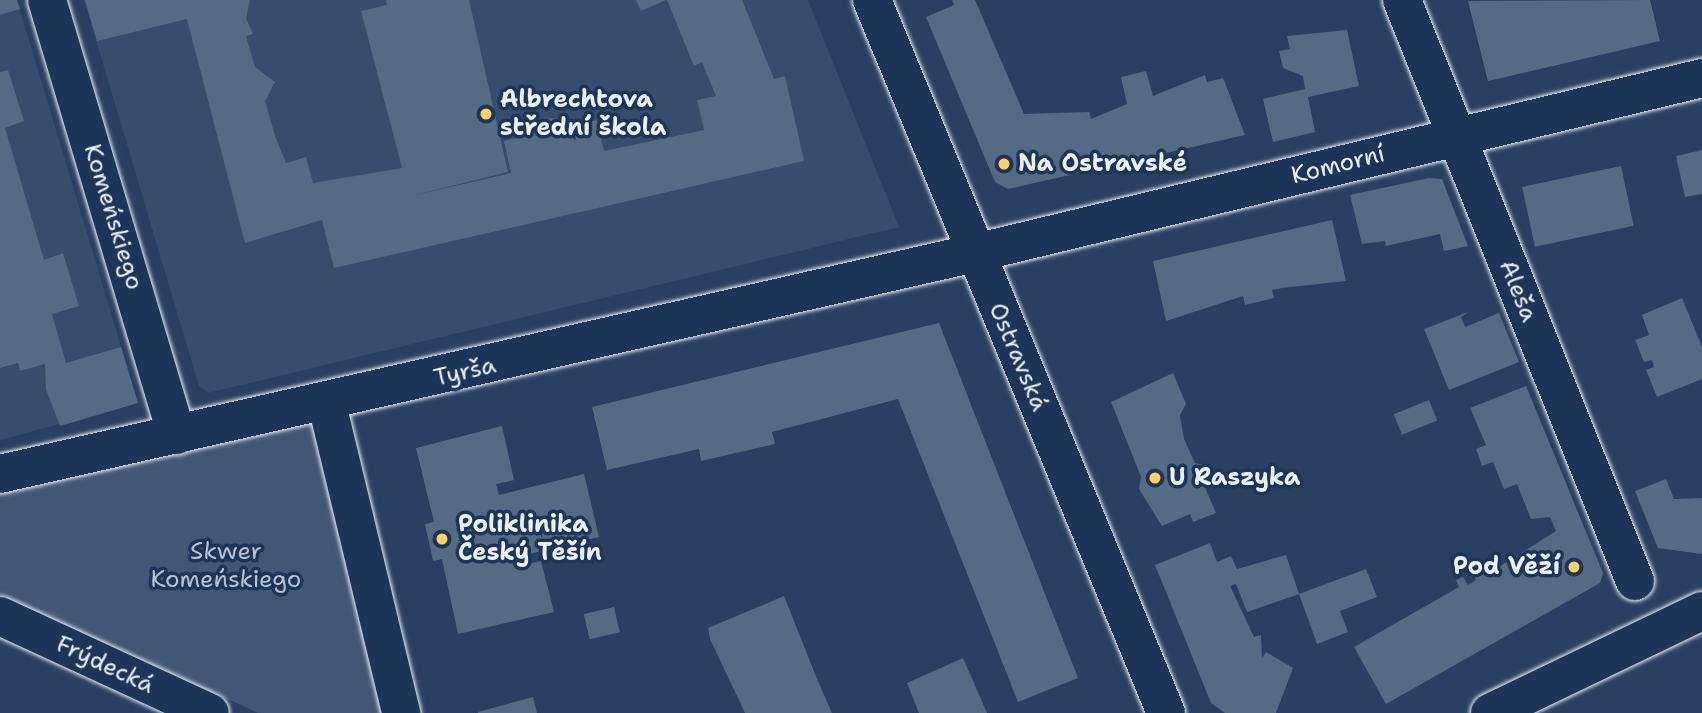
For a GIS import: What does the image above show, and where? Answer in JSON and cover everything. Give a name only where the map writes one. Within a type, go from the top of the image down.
[{"type":"street","name":"Komeńskiego","points":[[47,0],[177,435]]},
{"type":"street","name":"Ostravská","points":[[872,0],[1166,713]]},
{"type":"street","name":"Aleša","points":[[1402,0],[1634,581]]},
{"type":"street","name":"Komorní","points":[[928,264],[1702,78]]},
{"type":"street","name":"Tyrša","points":[[0,474],[327,404],[928,264]]},
{"type":"street","points":[[327,404],[401,713]]},
{"type":"street","points":[[1490,713],[1702,613]]},
{"type":"street","name":"Frýdecká","points":[[0,616],[210,713]]},
{"type":"shaded area","points":[[0,0],[17,0],[138,403],[0,440]]},
{"type":"shaded area","name":"Albrechtova střední škola","points":[[84,0],[808,0],[899,227],[208,393],[199,386]]},
{"type":"green space","name":"Skwer Komeńskiego","points":[[312,423],[390,706],[386,713],[258,713],[0,595],[0,491]]},
{"type":"building","points":[[0,0],[17,0],[20,9],[0,15]]},
{"type":"building","points":[[85,0],[250,0],[246,18],[253,34],[246,36],[255,67],[275,82],[265,101],[275,136],[286,163],[306,157],[313,183],[402,168],[361,11],[387,5],[386,0],[469,0],[508,172],[411,196],[511,173],[504,141],[530,135],[527,126],[543,119],[568,117],[571,126],[597,120],[604,151],[704,130],[697,100],[716,96],[702,62],[694,66],[667,0],[742,0],[774,79],[785,76],[804,161],[334,268],[322,220],[245,243],[187,19],[97,41]]},
{"type":"building","points":[[636,0],[666,0],[641,11]]},
{"type":"building","points":[[952,0],[975,0],[1024,114],[1089,112],[1091,119],[1127,104],[1121,77],[1146,71],[1153,96],[1205,75],[1207,82],[1223,78],[1245,135],[1008,189],[995,182],[926,17],[954,5]]},
{"type":"building","points":[[1650,0],[1660,41],[1488,81],[1468,1]]},
{"type":"building","points":[[1347,30],[1359,86],[1308,97],[1315,132],[1273,142],[1263,99],[1305,89],[1303,76],[1283,68],[1279,51],[1290,49],[1287,36]]},
{"type":"building","points":[[8,70],[24,121],[5,128],[44,260],[63,253],[79,306],[52,314],[66,363],[121,347],[138,403],[60,426],[46,389],[45,364],[20,371],[18,363],[0,368],[0,72]]},
{"type":"building","points":[[1702,150],[1702,194],[1685,197],[1676,156]]},
{"type":"building","points":[[1621,166],[1634,226],[1535,247],[1522,187]]},
{"type":"building","points":[[1429,178],[1442,179],[1468,246],[1444,251],[1440,234],[1386,246],[1385,241],[1362,244],[1350,195]]},
{"type":"building","points":[[1332,220],[1346,281],[1272,290],[1274,298],[1245,305],[1243,296],[1166,321],[1153,261]]},
{"type":"building","points":[[1682,298],[1702,347],[1702,379],[1657,397],[1646,370],[1654,367],[1652,360],[1644,362],[1635,340],[1649,335],[1642,315]]},
{"type":"building","points":[[1468,312],[1461,317],[1465,327],[1499,313],[1519,362],[1449,390],[1424,329]]},
{"type":"building","points":[[939,323],[1078,678],[1018,702],[898,399],[772,432],[775,444],[701,461],[699,449],[607,470],[592,407]]},
{"type":"building","points":[[1173,373],[1186,404],[1180,415],[1184,439],[1195,463],[1204,465],[1201,478],[1216,513],[1193,522],[1190,514],[1162,526],[1139,489],[1141,477],[1111,402]]},
{"type":"building","points":[[1526,386],[1603,573],[1600,583],[1386,704],[1354,647],[1459,587],[1456,580],[1463,577],[1468,585],[1476,580],[1472,573],[1496,560],[1499,567],[1556,531],[1550,517],[1531,519],[1517,484],[1504,489],[1493,462],[1482,466],[1476,449],[1486,445],[1470,408]]},
{"type":"building","points":[[1429,400],[1437,420],[1402,435],[1394,414]]},
{"type":"building","points":[[502,426],[514,480],[496,484],[499,495],[584,474],[599,537],[513,558],[515,567],[541,561],[554,612],[458,634],[442,559],[433,561],[425,524],[434,522],[416,448]]},
{"type":"building","points":[[1666,479],[1674,499],[1702,498],[1702,554],[1658,548],[1635,491]]},
{"type":"building","points":[[1210,543],[1217,562],[1231,556],[1237,569],[1286,555],[1299,594],[1247,612],[1236,584],[1230,586],[1254,637],[1261,635],[1262,658],[1266,652],[1293,668],[1276,713],[1225,713],[1211,703],[1155,565]]},
{"type":"building","points":[[1366,569],[1377,597],[1340,611],[1348,632],[1317,644],[1299,594]]},
{"type":"building","points":[[784,596],[832,713],[745,713],[710,639],[708,628]]},
{"type":"building","points":[[614,607],[620,632],[590,639],[584,614]]},
{"type":"building","points":[[963,658],[987,713],[919,713],[907,683]]},
{"type":"building","points":[[533,697],[537,713],[478,713],[478,712]]},
{"type":"place","name":"Albrechtova střední škola","points":[[486,114]]},
{"type":"place","name":"Na Ostravské","points":[[1004,164]]},
{"type":"place","name":"U Raszyka","points":[[1155,478]]},
{"type":"place","name":"Poliklinika Český Těšín","points":[[442,539]]},
{"type":"place","name":"Pod Věží","points":[[1574,567]]}]
